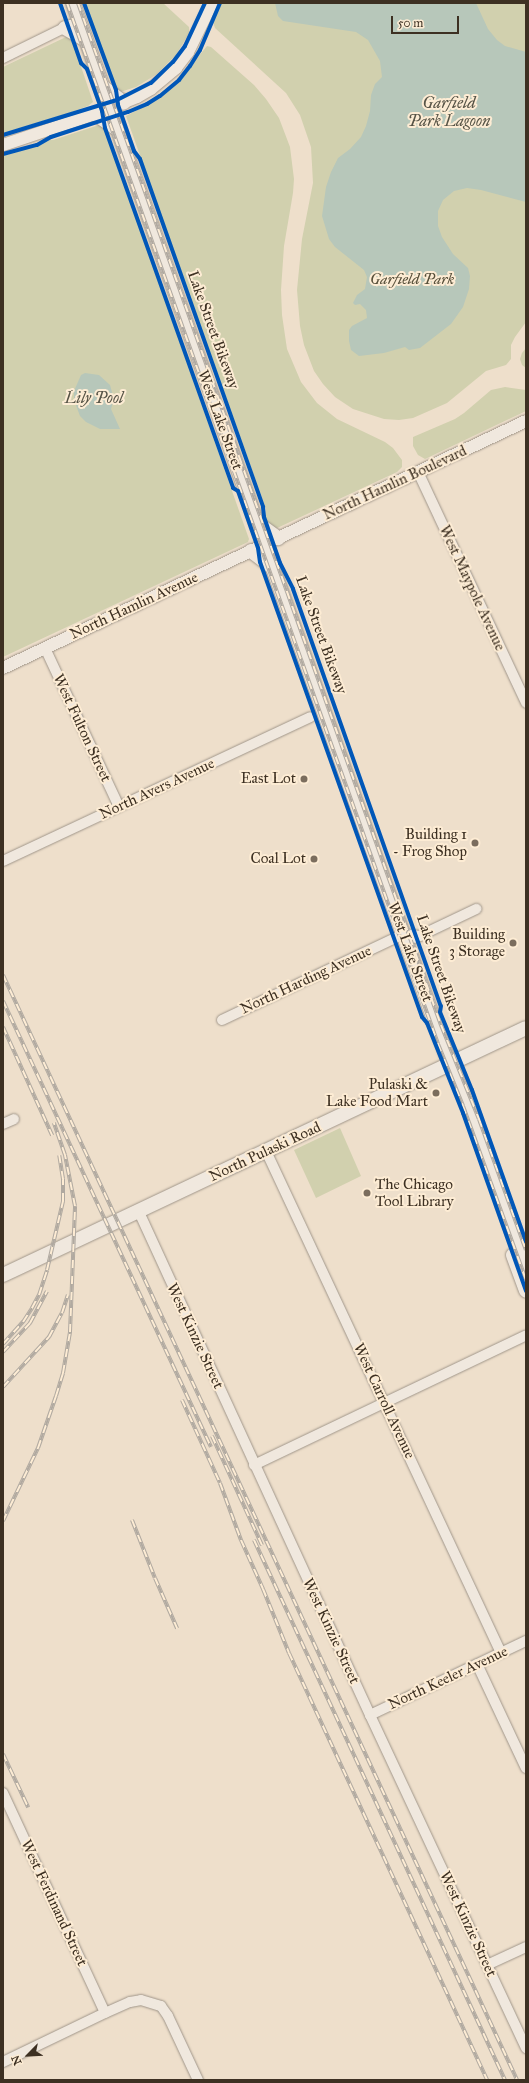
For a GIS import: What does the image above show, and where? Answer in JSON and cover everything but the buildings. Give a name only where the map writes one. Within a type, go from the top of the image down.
[{"type":"main road","name":"West Lake Street","points":[[73,3],[257,523],[258,548],[272,567],[405,938],[451,1064],[468,1104],[526,1266]]},
{"type":"main road","points":[[65,28],[86,40]]},
{"type":"main road","points":[[92,57],[88,69],[134,151],[130,164]]},
{"type":"main road","points":[[241,479],[238,491],[258,548]]},
{"type":"main road","points":[[257,523],[278,538]]},
{"type":"main road","name":"North Pulaski Road","points":[[3,1275],[526,1028]]},
{"type":"main road","name":"West Lake Street","points":[[451,1064],[472,1090],[526,1242]]},
{"type":"main road","name":"West Lake Street","points":[[451,1064],[469,1130],[526,1291]]},
{"type":"street","points":[[3,145],[110,108],[152,89],[176,68],[188,52],[212,3]]},
{"type":"street","points":[[3,58],[79,21]]},
{"type":"street","name":"North Hamlin Boulevard","points":[[258,548],[526,421]]},
{"type":"street","name":"West Maypole Avenue","points":[[418,472],[526,703]]},
{"type":"street","name":"North Hamlin Avenue","points":[[3,668],[258,548]]},
{"type":"street","name":"West Fulton Street","points":[[45,648],[119,807]]},
{"type":"street","name":"North Avers Avenue","points":[[3,861],[310,717],[321,704]]},
{"type":"street","points":[[310,717],[327,720]]},
{"type":"street","points":[[405,938],[420,936],[476,909]]},
{"type":"street","name":"North Harding Avenue","points":[[222,1020],[390,940],[405,938]]},
{"type":"street","points":[[3,1124],[14,1119]]},
{"type":"street","name":"West Carroll Avenue","points":[[266,1151],[385,1402],[501,1653]]},
{"type":"street","name":"West Kinzie Street","points":[[138,1212],[370,1715],[526,2048]]},
{"type":"street","points":[[254,1464],[526,1335]]},
{"type":"street","name":"North Keeler Avenue","points":[[370,1715],[526,1641]]},
{"type":"street","points":[[477,1664],[526,1768]]},
{"type":"street","name":"West Ferdinand Street","points":[[3,1793],[105,2013]]},
{"type":"street","points":[[488,1965],[526,1947]]},
{"type":"street","points":[[3,2062],[105,2013],[130,2002],[141,2000],[161,2006],[168,2016],[198,2080]]},
{"type":"green space","points":[[85,3],[163,3],[189,27],[189,33],[176,55],[157,74],[136,87],[120,92],[116,88]]},
{"type":"green space","name":"Garfield Park","points":[[221,3],[526,3],[526,322],[511,345],[511,359],[506,365],[486,371],[447,403],[413,418],[399,420],[384,419],[353,409],[335,397],[323,384],[314,371],[304,345],[300,326],[297,290],[302,239],[313,183],[311,147],[300,115],[286,93],[215,28],[213,22]]},
{"type":"green space","points":[[68,36],[71,37],[93,102],[88,106],[69,113],[3,133],[3,67]]},
{"type":"green space","points":[[207,46],[211,47],[254,85],[266,99],[279,118],[290,147],[294,179],[284,246],[281,290],[282,315],[287,349],[301,382],[317,403],[337,419],[385,442],[393,448],[402,460],[402,467],[397,472],[275,529],[269,527],[265,517],[266,509],[126,116],[151,103],[175,85]]},
{"type":"green space","points":[[99,125],[104,128],[249,539],[248,542],[3,657],[3,155],[34,147],[49,139],[53,140]]},
{"type":"green space","points":[[526,348],[526,368],[522,365],[520,359]]},
{"type":"green space","points":[[505,387],[526,390],[526,411],[425,459],[418,455],[413,446],[413,437],[455,419],[491,390]]},
{"type":"green space","points":[[340,1128],[361,1176],[316,1198],[294,1150]]},
{"type":"water","name":"Garfield Park Lagoon","points":[[275,3],[476,3],[488,29],[497,40],[505,46],[526,52],[526,202],[481,190],[467,188],[454,191],[443,200],[438,211],[438,226],[442,237],[453,254],[468,268],[470,276],[469,289],[463,307],[451,324],[420,348],[409,350],[405,347],[384,353],[359,356],[351,350],[349,330],[352,326],[367,318],[366,310],[360,304],[355,305],[353,303],[357,295],[365,289],[367,277],[364,270],[335,247],[329,239],[322,216],[326,187],[331,172],[338,158],[350,149],[361,137],[366,126],[370,111],[371,95],[375,84],[382,77],[380,61],[368,40],[356,32],[283,21],[278,16]]},
{"type":"water","name":"Lily Pool","points":[[85,373],[99,375],[110,385],[114,399],[111,409],[120,429],[100,429],[86,422],[80,416],[74,400],[74,391],[81,375]]},
{"type":"railway","points":[[67,3],[438,1044],[463,1106],[526,1280]]},
{"type":"railway","points":[[78,3],[441,1025],[479,1119],[526,1250]]},
{"type":"railway","points":[[3,975],[517,2080]]},
{"type":"railway","points":[[3,1001],[211,1447]]},
{"type":"railway","points":[[3,1027],[52,1135]]},
{"type":"railway","points":[[3,1521],[38,1448],[63,1373],[70,1332],[75,1206],[65,1155],[54,1123]]},
{"type":"railway","points":[[3,1344],[23,1322],[32,1308],[39,1295],[47,1270],[63,1201],[63,1179],[59,1155]]},
{"type":"railway","points":[[3,1352],[30,1323],[47,1291]]},
{"type":"railway","points":[[3,1387],[49,1337],[62,1313],[68,1295]]},
{"type":"railway","points":[[182,1400],[220,1483],[241,1540],[289,1653],[487,2080]]},
{"type":"railway","points":[[212,1436],[262,1545]]},
{"type":"railway","points":[[132,1520],[177,1628]]},
{"type":"railway","points":[[254,1540],[505,2080]]},
{"type":"railway","points":[[3,1754],[28,1807]]},
{"type":"cycle path","points":[[60,3],[81,63],[87,69],[102,111],[105,128],[233,488],[238,491],[258,548],[260,562],[422,1017],[427,1023],[463,1113],[526,1291]]},
{"type":"cycle path","name":"Lake Street Bikeway","points":[[84,3],[116,90],[118,105],[134,151],[140,159],[263,507],[264,517],[280,563],[293,589],[441,1006],[440,1012],[472,1090],[526,1242]]},
{"type":"cycle path","points":[[3,135],[117,100],[151,83],[173,62],[185,46],[205,3]]},
{"type":"cycle path","points":[[3,154],[37,145],[51,137],[128,112],[147,104],[160,96],[179,80],[190,66],[200,50],[220,3]]},
{"type":"place","name":"East Lot","points":[[304,779]]},
{"type":"place","name":"Building 1 - Frog Shop","points":[[475,843]]},
{"type":"place","name":"Coal Lot","points":[[314,859]]},
{"type":"place","name":"Building 3 Storage","points":[[513,943]]},
{"type":"place","name":"Pulaski & Lake Food Mart","points":[[436,1093]]},
{"type":"place","name":"The Chicago Tool Library","points":[[367,1193]]}]
